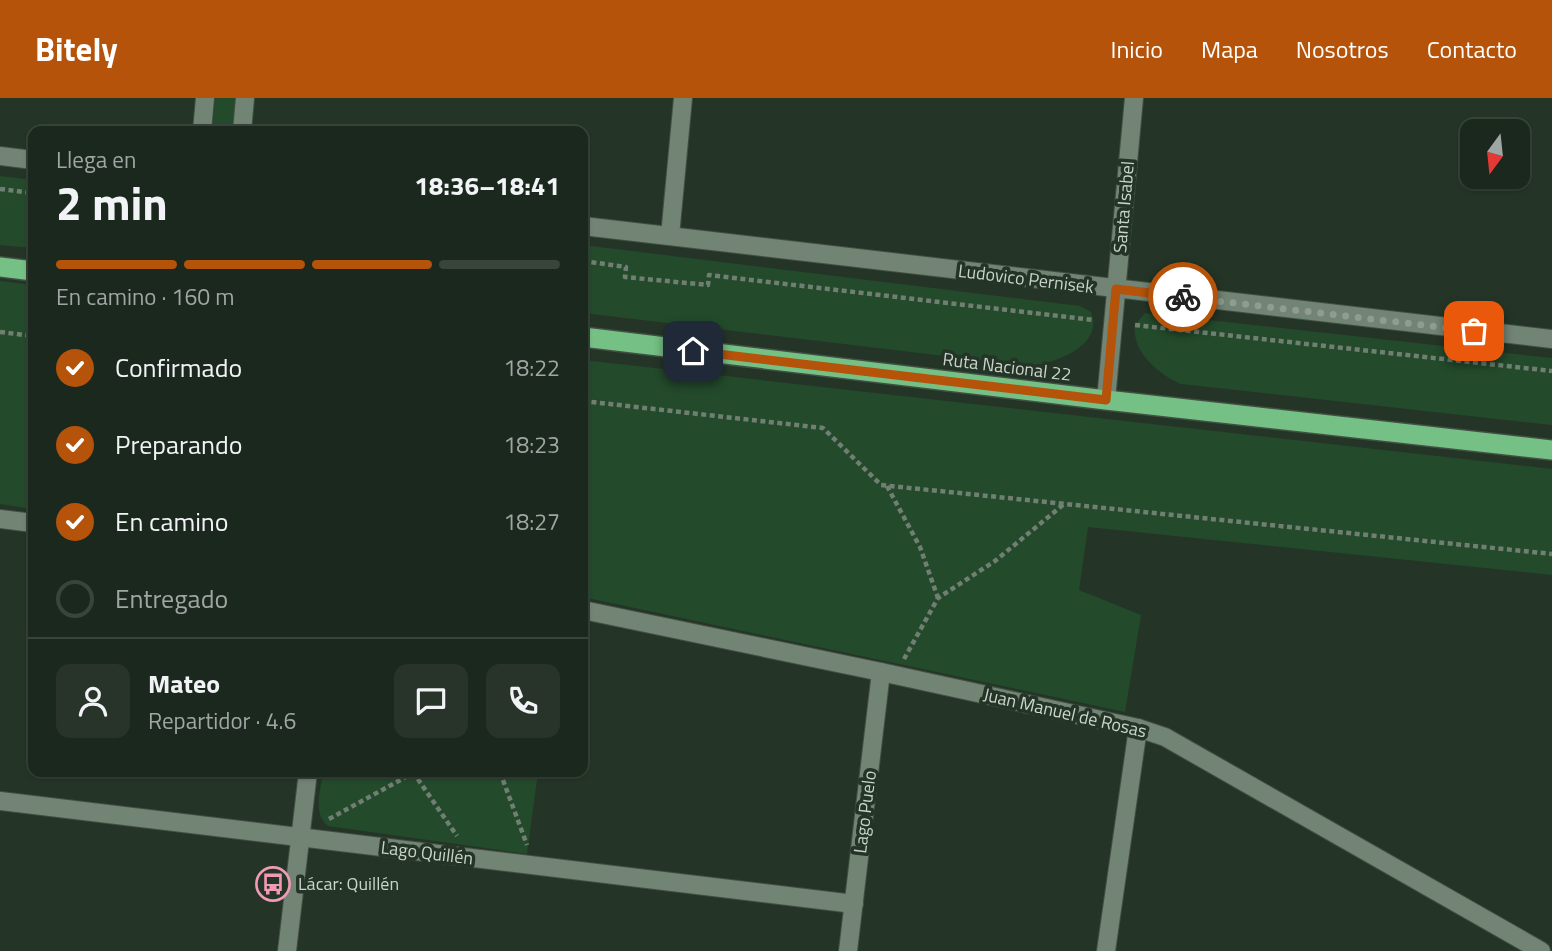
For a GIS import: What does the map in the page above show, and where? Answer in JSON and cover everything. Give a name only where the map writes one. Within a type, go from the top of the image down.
[{"type":"highway","points":[[0,267],[28,270]]},
{"type":"highway","name":"Ruta Nacional 22","points":[[588,338],[1552,450]]},
{"type":"street","points":[[202,126],[205,98]]},
{"type":"street","points":[[242,126],[245,98]]},
{"type":"street","points":[[670,236],[683,98]]},
{"type":"street","name":"Santa Isabel","points":[[1106,400],[1134,98]]},
{"type":"street","points":[[0,156],[28,159]]},
{"type":"street","name":"Ludovico Pernisek","points":[[588,227],[1552,339]]},
{"type":"street","points":[[0,519],[28,522]]},
{"type":"street","name":"Juan Manuel de Rosas","points":[[588,611],[1138,728],[1178,743],[1541,951]]},
{"type":"street","name":"Lago Puelo","points":[[848,951],[881,672]]},
{"type":"street","points":[[1106,951],[1138,728]]},
{"type":"street","points":[[287,951],[307,777]]},
{"type":"street","name":"Lago Quillén","points":[[0,801],[854,904]]},
{"type":"path","points":[[0,189],[28,192]]},
{"type":"path","points":[[588,262],[626,267],[625,277],[708,285],[709,275],[1094,320]]},
{"type":"path","points":[[1135,325],[1552,371]]},
{"type":"path","points":[[0,332],[28,335]]},
{"type":"path","points":[[588,402],[823,428],[881,485],[887,486],[1552,554]]},
{"type":"path","points":[[887,486],[920,547],[938,598]]},
{"type":"path","points":[[904,659],[938,598],[995,561],[1064,504]]},
{"type":"path","points":[[329,820],[405,777]]},
{"type":"path","points":[[417,777],[460,840]]},
{"type":"path","points":[[502,777],[528,849]]},
{"type":"green space","points":[[215,98],[236,98],[233,126],[212,126]]},
{"type":"green space","points":[[0,176],[28,179],[28,248],[0,245]]},
{"type":"green space","points":[[588,246],[1080,306],[1091,312],[1091,334],[1084,344],[1063,357],[1028,366],[588,314]]},
{"type":"green space","points":[[0,281],[28,284],[28,508],[0,504]]},
{"type":"green space","points":[[1145,313],[1552,358],[1552,425],[1181,384],[1164,375],[1148,361],[1137,344],[1135,325]]},
{"type":"green space","points":[[588,361],[1552,469],[1552,575],[1088,527],[1079,590],[1141,615],[1125,712],[588,598]]},
{"type":"green space","points":[[322,777],[537,777],[527,854],[328,826],[320,814],[319,793]]},
{"type":"way so far","points":[[1183,297],[1474,331]]},
{"type":"place","name":"Lácar: Quillén","points":[[273,884]]},
{"type":"route","points":[[693,351],[1106,400],[1116,289],[1183,297]]}]
